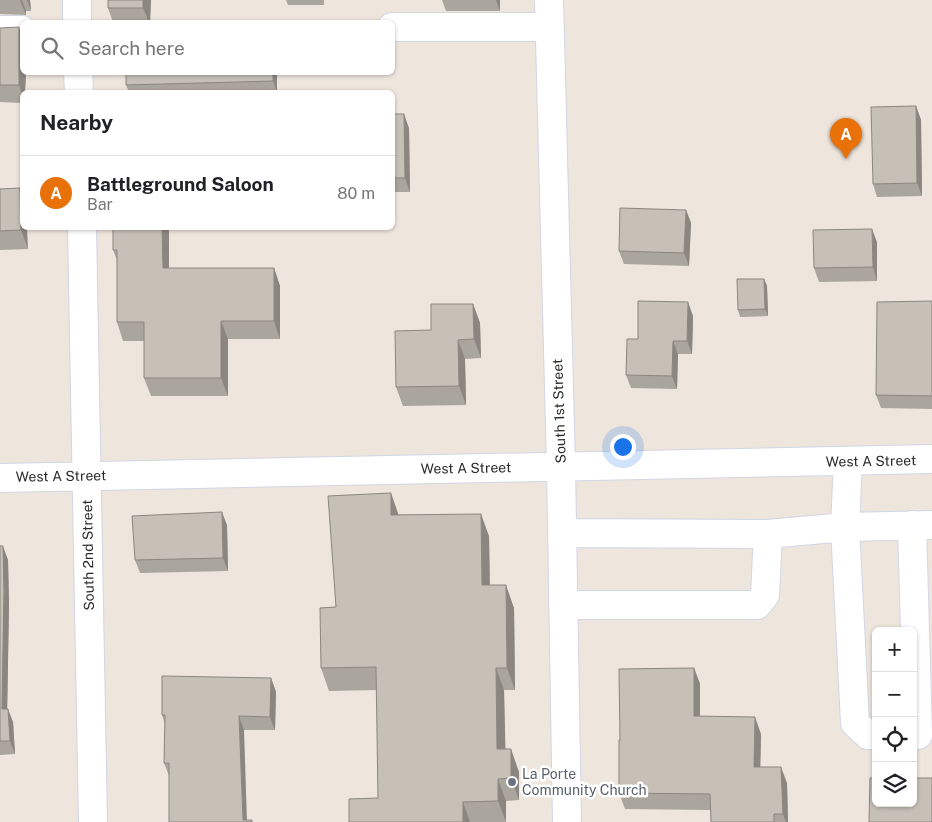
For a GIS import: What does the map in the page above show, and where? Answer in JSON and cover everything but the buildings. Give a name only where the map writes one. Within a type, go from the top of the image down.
[{"type":"street","points":[[77,0],[78,20]]},
{"type":"street","name":"South 1st Street","points":[[549,0],[568,822]]},
{"type":"street","points":[[395,27],[549,27]]},
{"type":"street","points":[[0,30],[20,30]]},
{"type":"street","points":[[78,75],[79,90]]},
{"type":"street","name":"South 2nd Street","points":[[82,230],[93,822]]},
{"type":"street","name":"West A Street","points":[[0,478],[932,460]]},
{"type":"street","points":[[848,461],[844,527],[855,723],[868,735],[872,735]]},
{"type":"street","points":[[562,533],[768,534],[844,527],[922,525],[921,735]]},
{"type":"street","points":[[563,605],[757,605],[765,595],[768,534]]},
{"type":"place","name":"Battleground Saloon","points":[[846,159]]},
{"type":"place","name":"La Porte Community Church","points":[[512,782]]}]
